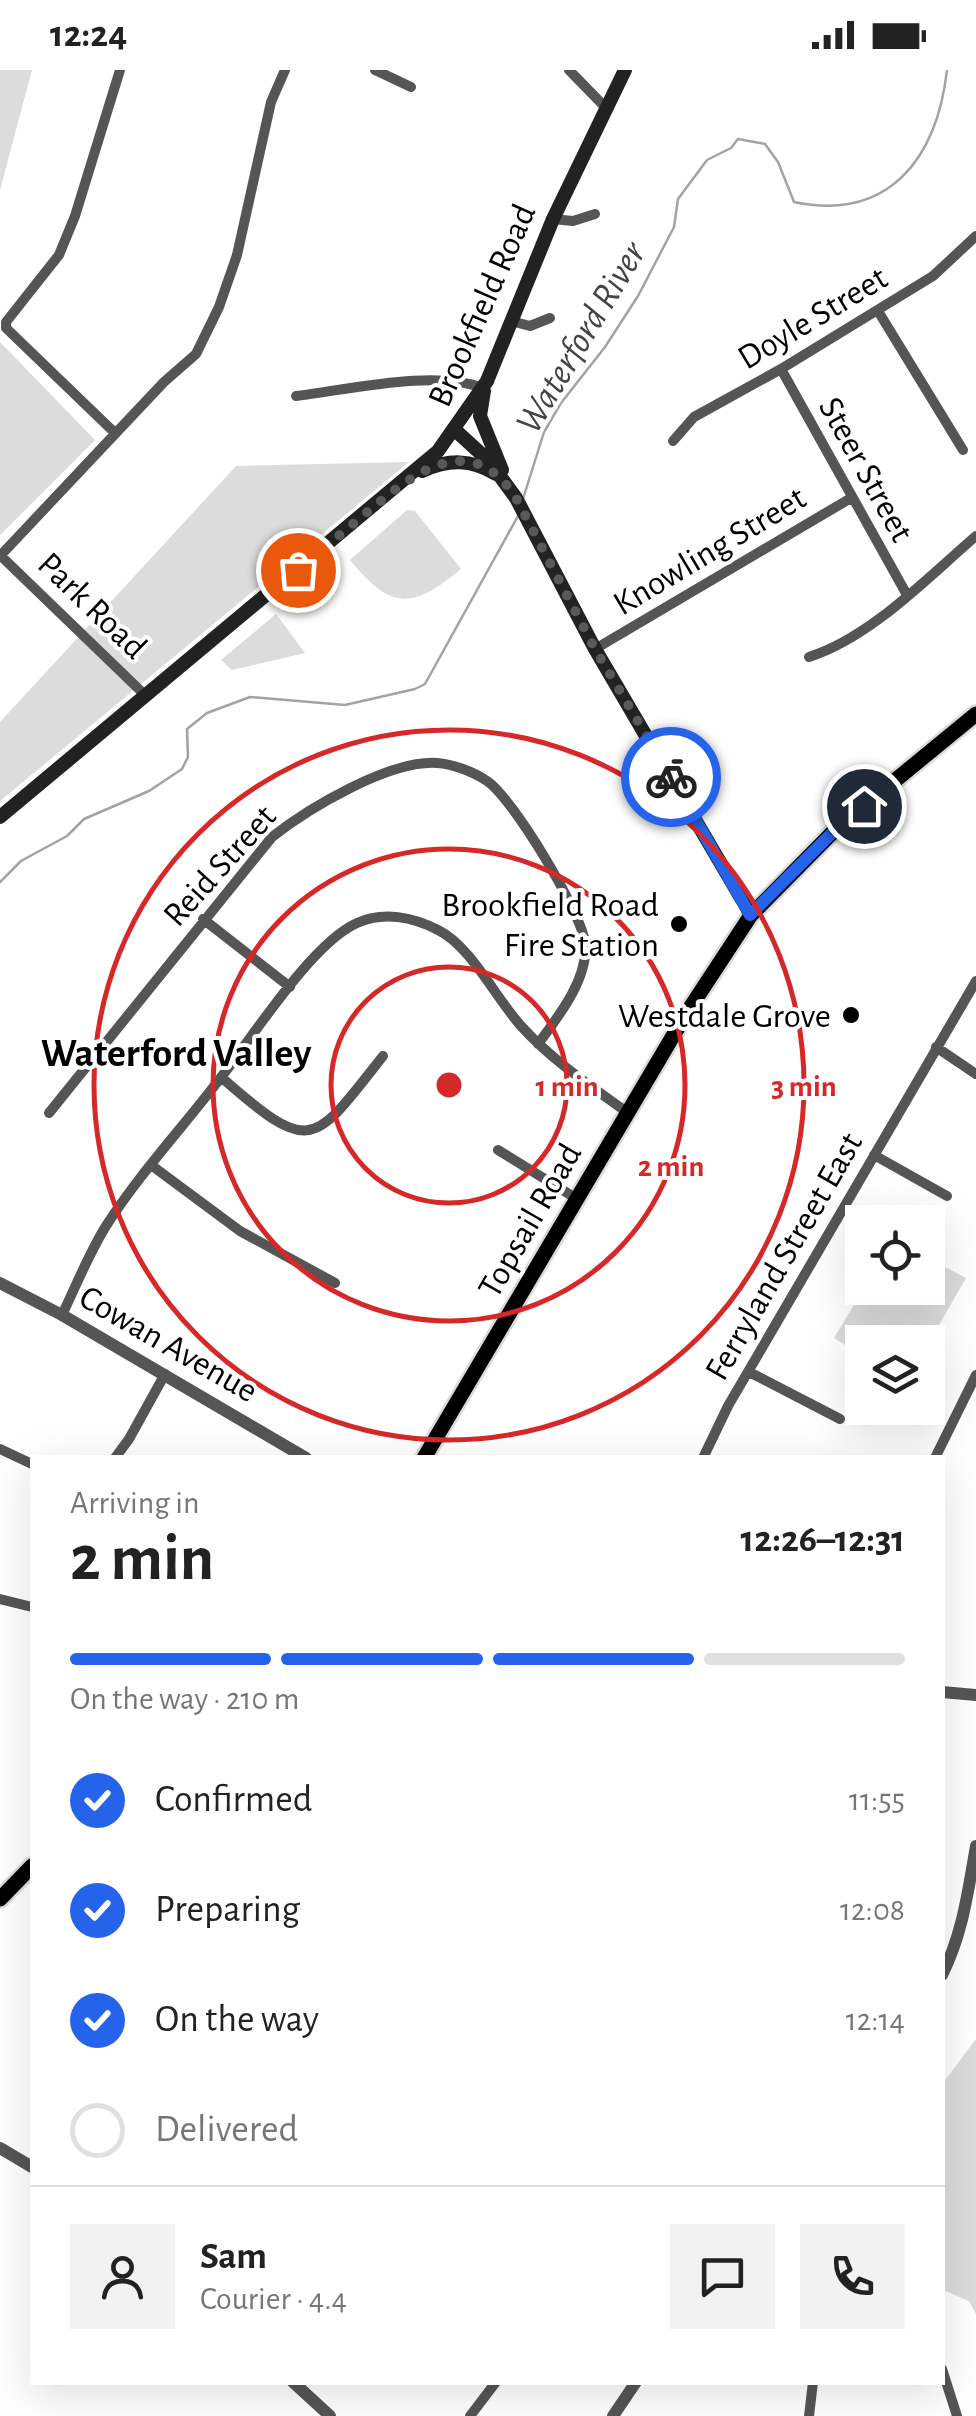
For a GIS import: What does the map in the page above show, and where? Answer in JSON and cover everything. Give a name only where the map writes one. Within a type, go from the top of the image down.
[{"type":"main road","name":"Brookfield Road","points":[[624,70],[552,220],[484,385],[455,430],[505,480],[529,519],[595,649],[750,915]]},
{"type":"main road","points":[[484,385],[480,416],[505,480]]},
{"type":"main road","points":[[0,817],[410,476],[455,430]]},
{"type":"main road","points":[[410,476],[444,462],[461,461],[505,480]]},
{"type":"main road","name":"Topsail Road","points":[[426,1455],[628,1112],[750,915],[836,829],[976,714]]},
{"type":"main road","points":[[0,1899],[30,1868]]},
{"type":"street","points":[[115,432],[6,328],[6,322],[59,255],[76,216],[120,70]]},
{"type":"street","points":[[0,555],[115,432],[196,354],[219,307],[237,255],[271,102],[285,70]]},
{"type":"street","points":[[375,70],[411,87]]},
{"type":"street","points":[[569,70],[605,107]]},
{"type":"street","points":[[552,220],[573,221],[595,214]]},
{"type":"street","name":"Doyle Street","points":[[673,441],[694,417],[933,276],[976,236]]},
{"type":"street","points":[[878,311],[962,450]]},
{"type":"street","points":[[511,321],[530,326],[550,318]]},
{"type":"street","name":"Steer Street","points":[[781,369],[906,595]]},
{"type":"street","points":[[296,396],[406,383],[464,381],[484,385]]},
{"type":"street","name":"Knowling Street","points":[[595,649],[851,498]]},
{"type":"street","points":[[809,657],[836,648],[976,536]]},
{"type":"street","name":"Park Road","points":[[0,555],[146,696]]},
{"type":"street","name":"Reid Street","points":[[49,1113],[272,837],[304,812],[406,767],[437,763],[490,782],[512,807],[578,916],[586,946],[579,980],[538,1044]]},
{"type":"street","points":[[62,1314],[105,1228],[290,987],[335,936],[378,916],[400,917],[441,931],[461,948],[538,1044],[628,1112]]},
{"type":"street","points":[[204,920],[290,987]]},
{"type":"street","name":"Ferryland Street East","points":[[704,1455],[728,1406],[976,981]]},
{"type":"street","points":[[936,1047],[976,1074]]},
{"type":"street","points":[[221,1077],[281,1126],[300,1132],[321,1128],[337,1114],[383,1056]]},
{"type":"street","points":[[498,1150],[577,1199]]},
{"type":"street","points":[[874,1155],[946,1196]]},
{"type":"street","points":[[151,1165],[240,1231],[335,1283]]},
{"type":"street","name":"Cowan Avenue","points":[[0,1283],[62,1314],[301,1455]]},
{"type":"street","points":[[749,1372],[840,1419]]},
{"type":"street","points":[[116,1455],[165,1374]]},
{"type":"street","points":[[936,1455],[976,1374]]},
{"type":"street","points":[[0,1449],[30,1463]]},
{"type":"street","points":[[0,1599],[30,1606]]},
{"type":"street","points":[[945,1692],[976,1695]]},
{"type":"street","points":[[945,1966],[968,1901],[976,1846]]},
{"type":"street","points":[[0,2148],[30,2166]]},
{"type":"street","points":[[945,2380],[956,2416]]},
{"type":"street","points":[[296,2385],[330,2416]]},
{"type":"street","points":[[470,2416],[494,2385]]},
{"type":"street","points":[[613,2416],[634,2385]]},
{"type":"street","points":[[809,2416],[813,2385]]},
{"type":"shaded area","points":[[0,70],[32,70],[0,190]]},
{"type":"shaded area","points":[[0,342],[95,440],[0,535]]},
{"type":"shaded area","points":[[409,462],[0,801],[0,722],[236,466]]},
{"type":"shaded area","points":[[407,510],[415,511],[461,569],[429,592],[402,599],[378,588],[350,560]]},
{"type":"shaded area","points":[[276,614],[305,653],[232,670],[221,660]]},
{"type":"shaded area","points":[[945,1267],[966,1278],[939,1325],[845,1325],[845,1345],[834,1338],[854,1305],[945,1305]]},
{"type":"shaded area","points":[[976,2039],[976,2314],[969,2301],[945,2291],[945,2080]]},
{"type":"waterway","name":"Waterford River","points":[[523,499],[544,432],[638,296],[674,227],[678,199],[707,160],[731,148],[738,139],[765,144],[778,162],[794,202],[828,206],[857,202],[882,192],[903,176],[920,155],[932,130],[947,70]]},
{"type":"waterway","name":"Waterford River","points":[[0,882],[21,861],[67,836],[84,819],[149,791],[182,769],[188,757],[187,729],[207,713],[250,697],[345,705],[425,684],[518,516]]},
{"type":"way so far","points":[[298,570],[410,476],[450,461],[471,462],[488,470],[505,480],[529,519],[595,649],[671,777]]},
{"type":"place","name":"Brookfield Road Fire Station","points":[[679,924]]},
{"type":"place","name":"Westdale Grove","points":[[851,1015]]},
{"type":"district","name":"Waterford Valley","points":[[176,1052]]},
{"type":"route","points":[[671,777],[750,915],[864,806]]}]
